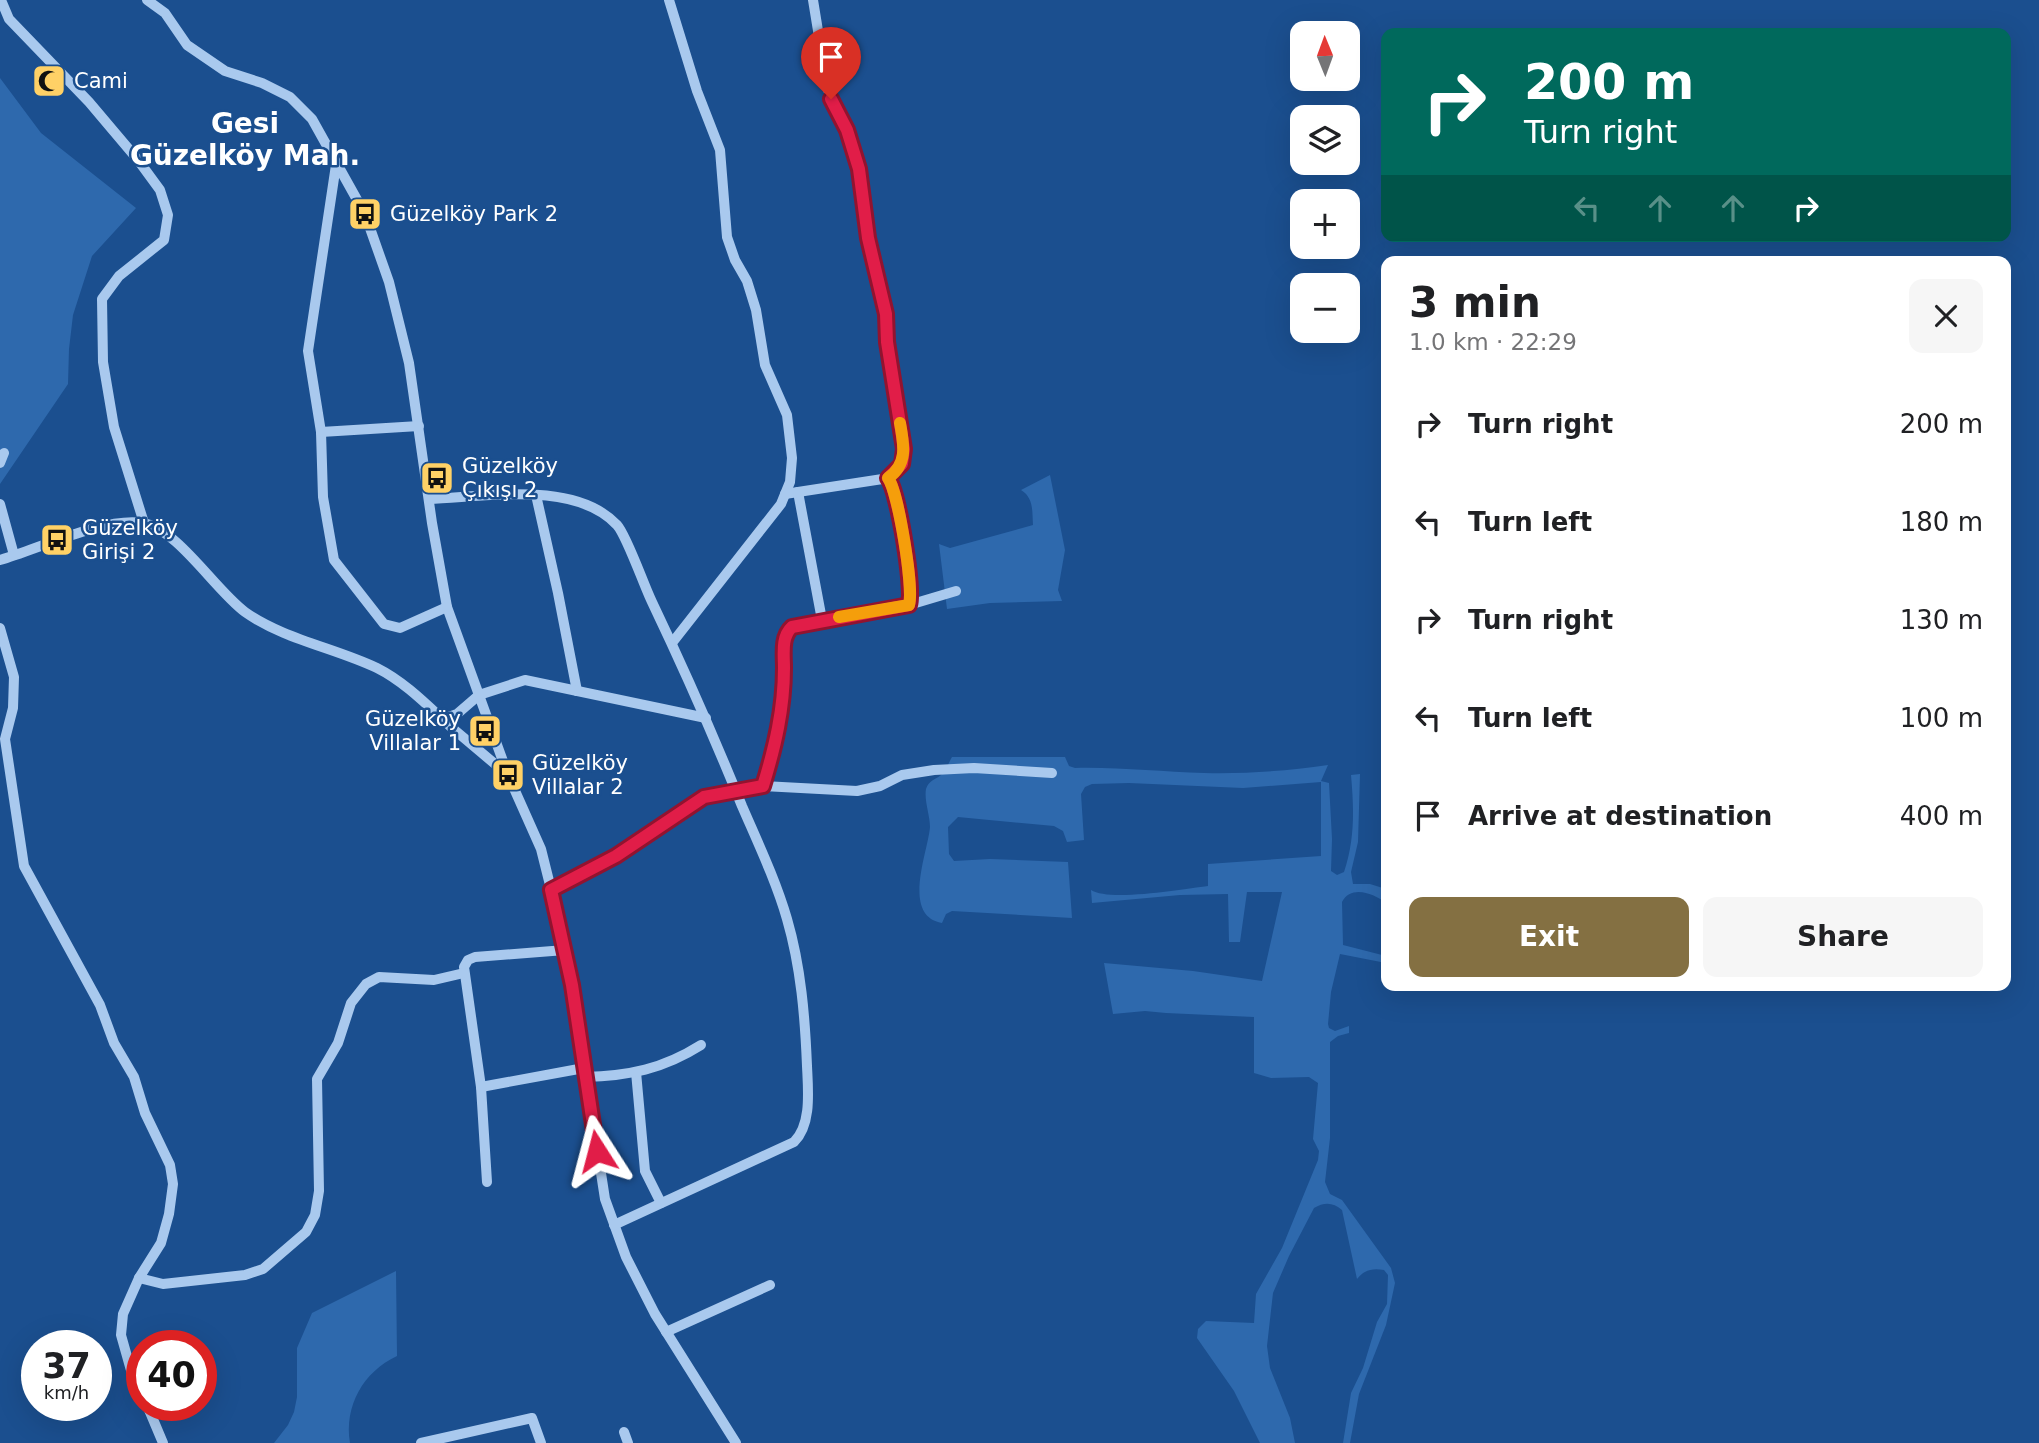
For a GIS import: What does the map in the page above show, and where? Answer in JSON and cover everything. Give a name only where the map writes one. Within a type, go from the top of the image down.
[{"type":"street","points":[[1,0],[9,19],[89,102],[138,160],[160,190],[168,215],[164,240],[119,276],[102,299],[103,362],[114,427],[144,523]]},
{"type":"street","points":[[147,0],[165,13]]},
{"type":"street","points":[[160,0],[165,13],[187,45],[225,71],[262,83],[290,97],[312,119],[365,214],[388,282],[409,363],[447,607],[508,775],[541,849],[551,890],[565,950],[605,1199],[626,1257],[666,1332],[736,1443]]},
{"type":"street","points":[[669,0],[697,91],[720,150],[727,237],[734,260],[747,281],[756,310],[765,365],[787,415],[792,458],[790,482],[781,504],[672,643]]},
{"type":"street","points":[[785,494],[888,478],[902,464],[904,449],[887,342],[886,314],[868,238],[859,169],[847,130],[827,86],[813,0]]},
{"type":"street","points":[[337,164],[308,351],[321,432],[323,497],[334,560],[384,624],[400,628],[447,607]]},
{"type":"street","points":[[321,432],[419,426]]},
{"type":"street","points":[[888,478],[895,493],[910,580],[909,605]]},
{"type":"street","points":[[798,492],[822,620]]},
{"type":"street","points":[[429,499],[536,495],[570,498],[584,502],[619,527],[706,718],[787,919],[802,985],[808,1088],[804,1129],[794,1142],[614,1224]]},
{"type":"street","points":[[536,495],[577,691]]},
{"type":"street","points":[[0,504],[14,555]]},
{"type":"street","points":[[0,560],[117,523],[144,523],[161,529],[246,612],[286,633],[378,668],[412,691],[508,775]]},
{"type":"street","points":[[763,786],[776,742],[784,698],[785,636],[788,631],[797,624],[909,605],[956,591]]},
{"type":"street","points":[[0,628],[14,677],[13,708],[5,738],[24,866],[100,1005],[114,1043],[134,1077],[145,1113],[170,1165],[173,1184],[161,1243],[139,1278],[123,1314],[121,1335],[126,1353]]},
{"type":"street","points":[[443,719],[457,714],[480,695],[525,680],[706,718]]},
{"type":"street","points":[[551,890],[616,856],[704,797],[763,786],[857,791],[880,786],[902,775],[934,770],[974,768],[1052,773]]},
{"type":"street","points":[[488,1182],[481,1087],[464,973],[465,963],[475,957],[565,950]]},
{"type":"street","points":[[139,1278],[163,1284],[245,1275],[263,1269],[306,1232],[315,1215],[319,1191],[317,1079],[338,1043],[351,1003],[366,984],[379,977],[434,980],[464,973]]},
{"type":"street","points":[[481,1087],[584,1072],[618,1076],[676,1060],[701,1045]]},
{"type":"street","points":[[636,1072],[645,1171],[661,1203]]},
{"type":"street","points":[[666,1332],[770,1285]]},
{"type":"street","points":[[423,1443],[533,1418],[541,1443]]},
{"type":"street","points":[[154,1421],[163,1443]]},
{"type":"street","points":[[624,1432],[628,1443]]},
{"type":"shaded area","points":[[0,78],[41,133],[136,208],[92,256],[73,315],[68,384],[0,484]]},
{"type":"shaded area","points":[[1050,475],[1065,550],[1058,590],[1062,601],[990,603],[947,609],[939,544],[950,548],[1033,525],[1030,501],[1021,490]]},
{"type":"shaded area","points":[[952,757],[1065,757],[1069,766],[1075,768],[1204,773],[1266,772],[1328,765],[1321,781],[1329,783],[1331,871],[1337,875],[1344,872],[1352,836],[1351,775],[1360,774],[1358,842],[1351,872],[1353,884],[1381,887],[1381,900],[1363,892],[1346,897],[1342,902],[1343,945],[1381,955],[1381,962],[1340,954],[1331,992],[1328,1024],[1329,1028],[1335,1031],[1349,1026],[1349,1033],[1330,1042],[1330,1138],[1325,1182],[1330,1194],[1342,1200],[1391,1268],[1395,1283],[1386,1325],[1359,1394],[1350,1443],[1343,1443],[1351,1393],[1363,1368],[1377,1322],[1387,1304],[1388,1275],[1384,1270],[1372,1270],[1357,1279],[1342,1210],[1339,1207],[1328,1204],[1314,1208],[1273,1293],[1267,1346],[1270,1368],[1290,1418],[1295,1443],[1260,1443],[1234,1391],[1197,1338],[1198,1329],[1206,1321],[1254,1323],[1256,1294],[1282,1248],[1318,1160],[1319,1151],[1313,1139],[1318,1083],[1309,1077],[1271,1078],[1254,1073],[1254,1017],[1145,1011],[1113,1014],[1104,963],[1193,971],[1262,981],[1282,892],[1247,892],[1240,942],[1229,942],[1228,894],[1180,895],[1092,903],[1091,890],[1130,895],[1208,886],[1208,864],[1321,856],[1321,782],[1243,788],[1092,784],[1085,787],[1081,794],[1084,840],[1067,842],[1063,831],[1054,826],[958,817],[948,827],[949,854],[954,861],[990,859],[1068,862],[1072,918],[952,911],[946,914],[942,923],[930,918],[923,909],[920,882],[930,827],[926,789],[930,782],[943,773]]},
{"type":"shaded area","points":[[396,1271],[397,1356],[374,1371],[358,1392],[350,1416],[350,1443],[274,1443],[294,1412],[297,1397],[297,1348],[312,1313]]},
{"type":"slow traffic","points":[[839,617],[909,605],[911,601],[894,485],[888,478],[896,473],[902,464],[904,449],[900,423]]},
{"type":"place","name":"Cami","points":[[49,81]]},
{"type":"place","name":"Güzelköy Park 2","points":[[365,214]]},
{"type":"place","name":"Güzelköy Çıkışı 2","points":[[437,478]]},
{"type":"place","name":"Güzelköy Girişi 2","points":[[57,540]]},
{"type":"place","name":"Güzelköy Villalar 1","points":[[485,731]]},
{"type":"place","name":"Güzelköy Villalar 2","points":[[508,775]]},
{"type":"district","name":"Gesi Güzelköy Mah.","points":[[245,139]]},
{"type":"route","points":[[597,1151],[572,985],[551,890],[616,856],[704,797],[763,786],[776,742],[784,698],[785,636],[792,627],[909,605],[911,601],[894,485],[888,478],[896,473],[902,464],[904,449],[887,342],[886,314],[868,238],[859,169],[847,130],[831,99]]}]
